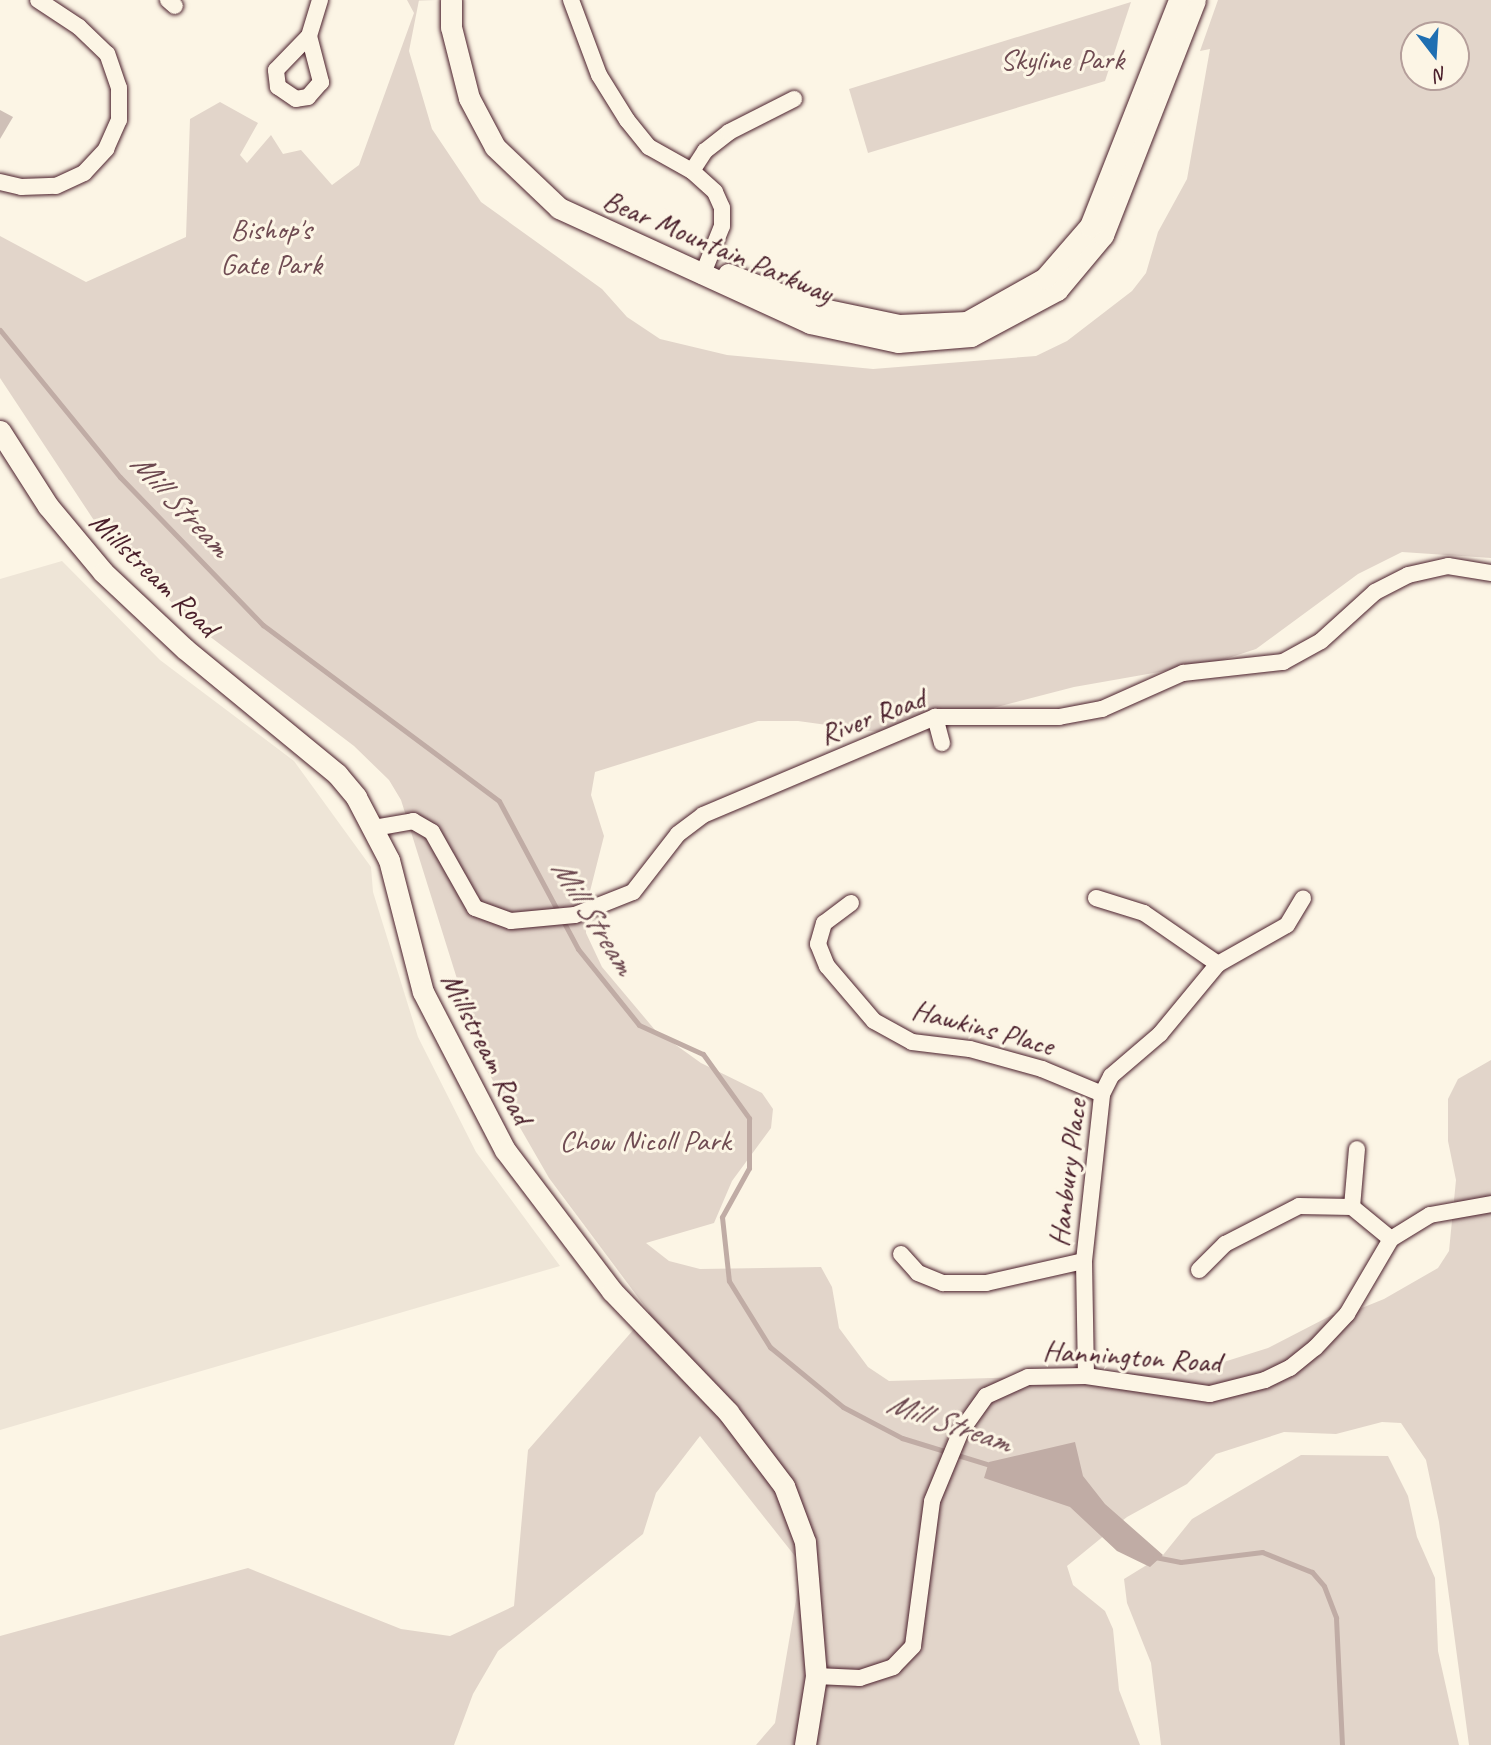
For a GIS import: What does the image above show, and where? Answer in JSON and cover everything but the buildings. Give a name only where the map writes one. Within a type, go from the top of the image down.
[{"type":"street","points":[[0,182],[21,187],[56,186],[84,173],[106,149],[119,120],[119,88],[107,54],[79,27],[38,0]]},
{"type":"street","points":[[309,36],[320,0]]},
{"type":"street","name":"Bear Mountain Parkway","points":[[451,0],[451,27],[469,98],[495,147],[559,208],[705,270],[813,307],[899,325],[967,322],[1045,278],[1090,226],[1179,0]]},
{"type":"street","name":"Bear Mountain Parkway","points":[[465,0],[464,29],[481,93],[507,141],[563,196],[810,323],[898,342],[971,336],[1057,290],[1103,235],[1195,0]]},
{"type":"street","points":[[570,0],[598,75],[627,120],[649,147],[692,171],[715,191],[722,208],[722,226],[705,270]]},
{"type":"street","points":[[692,171],[705,151],[729,132],[794,99]]},
{"type":"street","name":"Millstream Road","points":[[0,431],[48,506],[103,572],[185,649],[337,774],[374,828],[389,859],[423,992],[439,1031],[505,1150],[612,1291],[728,1412],[784,1486],[805,1542],[816,1675],[805,1745]]},
{"type":"street","name":"River Road","points":[[374,828],[413,821],[432,832],[475,908],[511,921],[575,915],[633,892],[678,834],[703,815],[935,717],[1059,717],[1102,709],[1183,673],[1283,662],[1321,640],[1375,592],[1408,575],[1448,566],[1491,573]]},
{"type":"street","points":[[935,717],[942,743]]},
{"type":"street","points":[[1096,898],[1144,913],[1218,964]]},
{"type":"street","name":"Hanbury Place","points":[[1086,1376],[1084,1261],[1102,1094],[1111,1076],[1160,1034],[1218,964],[1287,925],[1303,898]]},
{"type":"street","name":"Hawkins Place","points":[[851,903],[824,923],[818,944],[827,966],[874,1021],[912,1042],[970,1049],[1042,1069],[1102,1094]]},
{"type":"street","points":[[1352,1207],[1357,1149]]},
{"type":"street","name":"Hannington Road","points":[[816,1675],[860,1678],[893,1667],[914,1646],[932,1501],[961,1431],[986,1396],[1028,1377],[1086,1376],[1210,1394],[1265,1380],[1315,1349],[1347,1314],[1391,1239],[1430,1215],[1491,1204]]},
{"type":"street","points":[[1199,1270],[1225,1244],[1299,1206],[1352,1207],[1391,1239]]},
{"type":"street","points":[[901,1254],[918,1273],[943,1283],[986,1283],[1084,1261]]},
{"type":"shaded area","points":[[62,561],[160,660],[294,761],[371,867],[373,892],[418,1037],[476,1152],[560,1266],[0,1430],[0,579]]},
{"type":"shaded area","points":[[1075,1442],[1083,1476],[1105,1504],[1163,1555],[1150,1567],[1117,1551],[1070,1507],[984,1478],[989,1462]]},
{"type":"green space","points":[[407,0],[419,0],[409,51],[432,129],[481,202],[602,289],[627,317],[660,339],[727,355],[873,369],[1036,356],[1067,341],[1132,291],[1146,273],[1158,232],[1187,179],[1210,49],[1200,51],[1218,0],[1491,0],[1491,558],[1402,552],[1358,574],[1256,649],[1216,662],[1074,687],[893,734],[798,721],[758,721],[595,772],[591,795],[604,836],[586,907],[586,933],[602,967],[655,1030],[701,1063],[762,1093],[773,1109],[771,1128],[732,1181],[714,1223],[646,1243],[669,1261],[700,1269],[821,1267],[832,1287],[839,1328],[868,1367],[889,1381],[1192,1372],[1268,1348],[1332,1315],[1347,1314],[1384,1299],[1438,1268],[1449,1251],[1456,1180],[1448,1141],[1448,1099],[1458,1079],[1491,1060],[1491,1745],[1469,1745],[1439,1522],[1426,1460],[1401,1423],[1382,1422],[1336,1434],[1284,1432],[1216,1454],[1187,1484],[1127,1517],[1067,1566],[1073,1585],[1105,1611],[1113,1629],[1119,1690],[1140,1745],[756,1745],[775,1723],[802,1565],[700,1436],[656,1493],[643,1534],[498,1651],[473,1694],[454,1745],[0,1745],[0,1636],[248,1568],[401,1629],[450,1636],[514,1606],[528,1450],[649,1312],[549,1178],[484,1065],[401,800],[389,780],[354,746],[192,623],[101,531],[0,378],[0,236],[86,282],[186,237],[190,119],[220,102],[258,123],[240,155],[247,163],[271,135],[283,154],[301,150],[332,185],[359,165],[414,13]]},
{"type":"green space","name":"Skyline Park","points":[[1131,2],[1105,81],[868,153],[849,89]]},
{"type":"green space","points":[[1301,1455],[1388,1456],[1408,1496],[1417,1537],[1435,1578],[1438,1651],[1459,1745],[1161,1745],[1151,1663],[1127,1603],[1124,1579],[1163,1555],[1192,1519]]},
{"type":"waterway","name":"Mill Stream","points":[[0,330],[120,477],[263,625],[499,801],[578,949],[639,1025],[703,1054],[749,1118],[749,1168],[722,1217],[729,1281],[770,1347],[843,1407],[902,1438],[993,1466]]},
{"type":"waterway","name":"Mill Stream","points":[[1155,1557],[1181,1562],[1262,1552],[1312,1572],[1324,1586],[1336,1618],[1342,1745]]},
{"type":"park label","name":"Bishop's Gate Park","points":[[271,246]]},
{"type":"park label","name":"Chow Nicoll Park","points":[[645,1140]]}]
